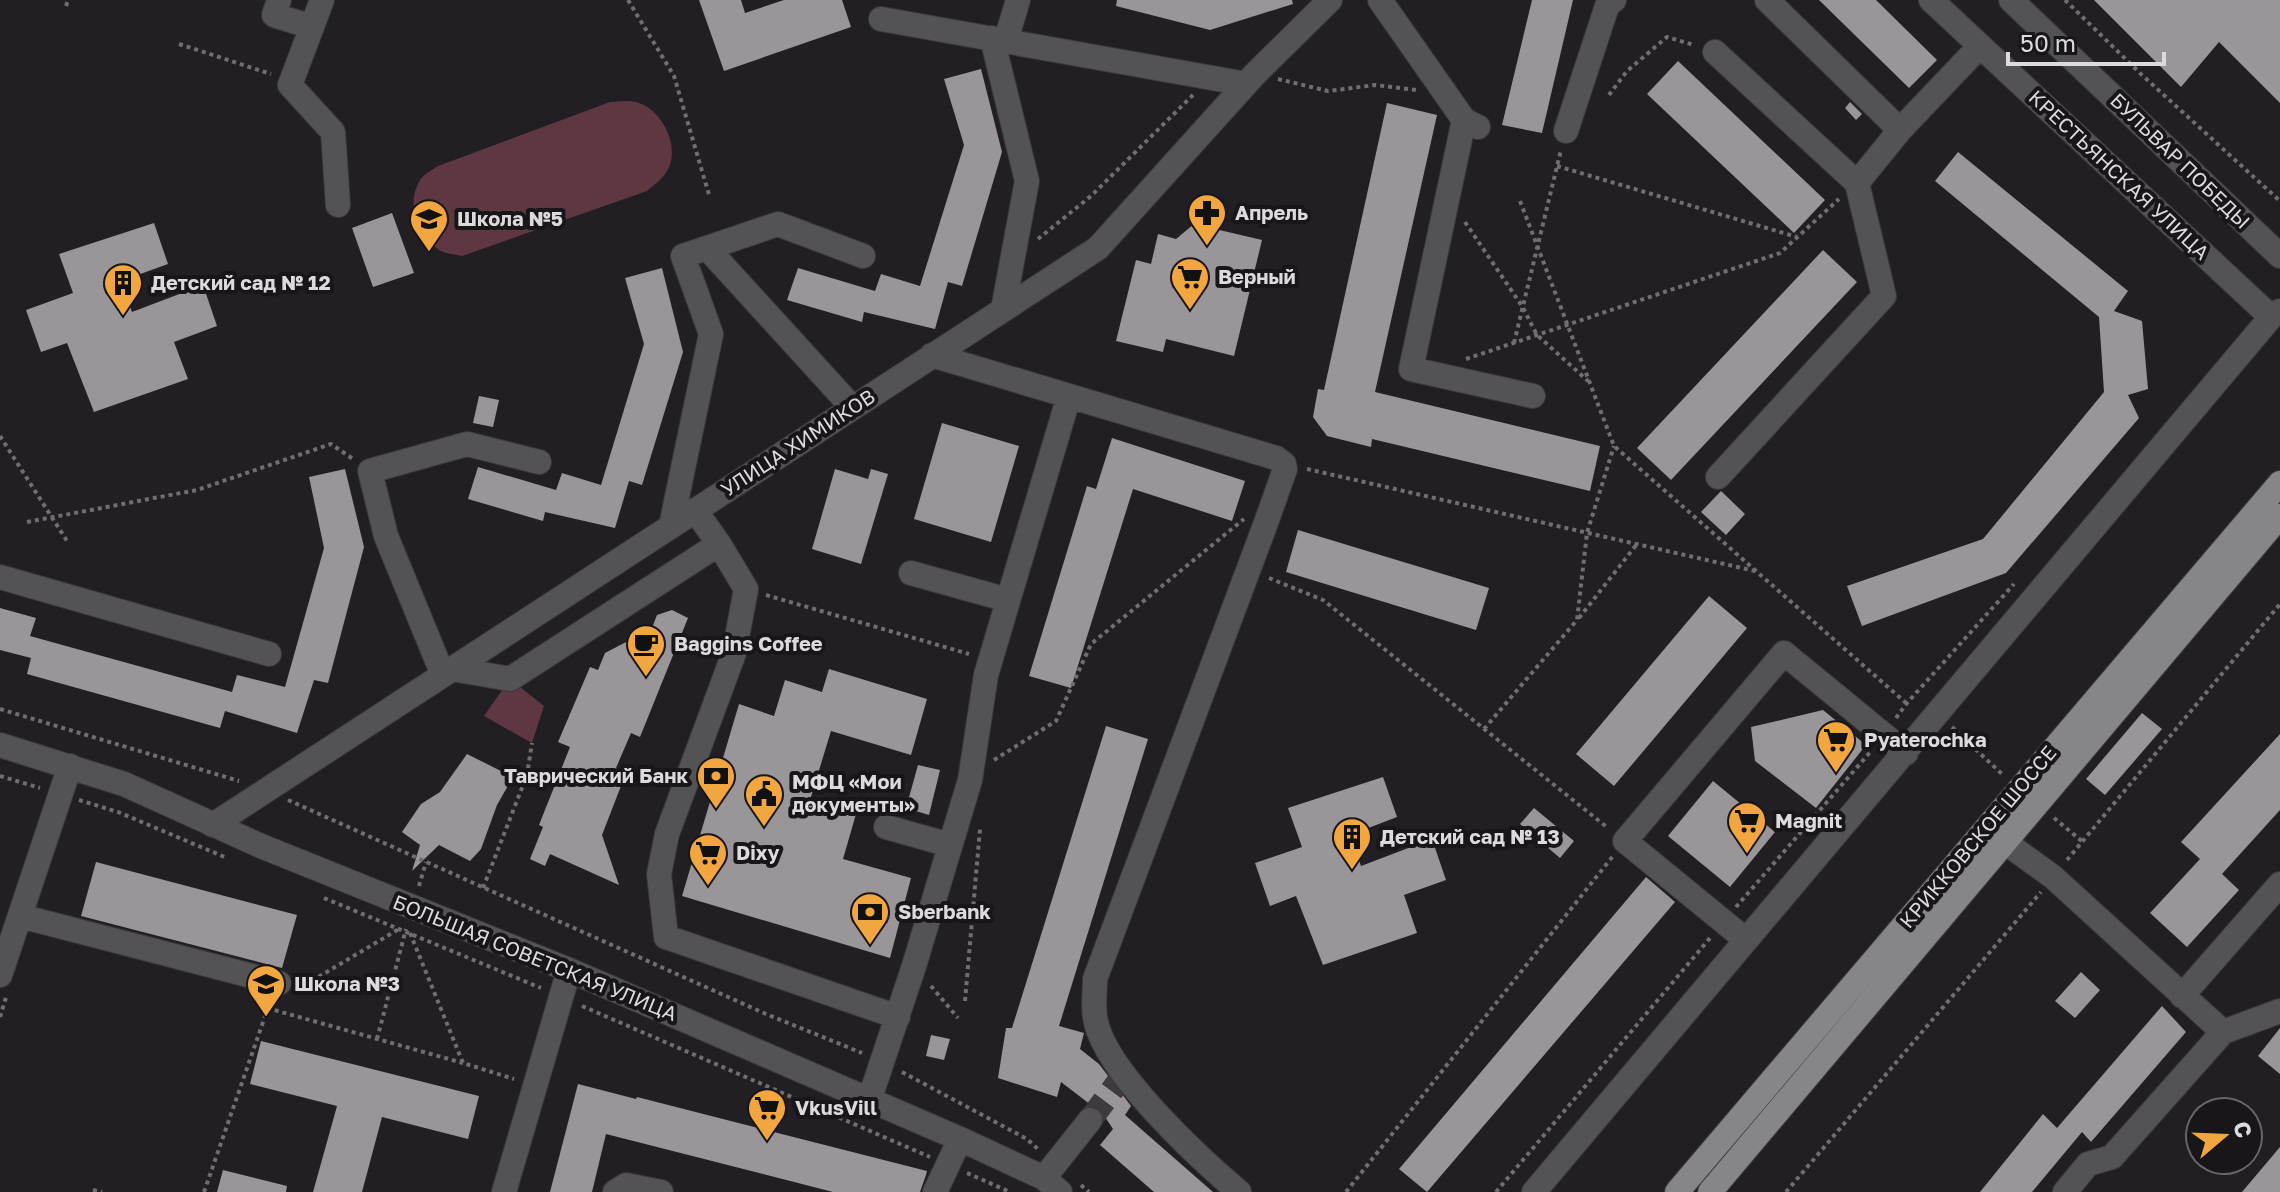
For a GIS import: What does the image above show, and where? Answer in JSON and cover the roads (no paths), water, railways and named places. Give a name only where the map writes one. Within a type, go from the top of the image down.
[{"type":"main road","name":"КРИККОВСКОЕ ШОССЕ","points":[[1677,1192],[1986,828],[2028,797],[2280,483]]},
{"type":"main road","points":[[1710,1192],[2006,843],[2028,797],[2280,516]]},
{"type":"street","points":[[279,0],[274,15],[312,27]]},
{"type":"street","points":[[322,0],[290,85],[333,132],[338,205]]},
{"type":"street","points":[[1003,310],[1027,181],[999,39],[1018,0]]},
{"type":"street","name":"УЛИЦА ХИМИКОВ","points":[[213,825],[1098,248],[1250,79],[1330,0]]},
{"type":"street","points":[[1380,0],[1471,124],[1448,197],[1411,369],[1533,396]]},
{"type":"street","points":[[1565,135],[1607,6],[1614,0]]},
{"type":"street","points":[[1767,0],[1900,130]]},
{"type":"street","name":"КРЕСТЬЯНСКАЯ УЛИЦА","points":[[1931,0],[2276,314]]},
{"type":"street","name":"БУЛЬВАР ПОБЕДЫ","points":[[2011,0],[2280,256]]},
{"type":"street","points":[[881,19],[1210,78],[1250,79]]},
{"type":"street","points":[[1857,183],[1900,130],[1980,46]]},
{"type":"street","points":[[1715,52],[1857,183],[1884,296],[1718,477]]},
{"type":"street","points":[[671,526],[711,334],[683,256],[778,224],[863,256]]},
{"type":"street","points":[[707,248],[852,407]]},
{"type":"street","points":[[1534,1192],[2276,314]]},
{"type":"street","points":[[932,355],[1276,458],[1284,464],[1277,492],[1095,979],[1094,1018],[1111,1056],[1160,1118],[1239,1192]]},
{"type":"street","points":[[870,1098],[898,1017],[970,780],[990,660],[1069,396]]},
{"type":"street","points":[[539,462],[467,444],[370,471],[386,536],[447,672],[510,679],[719,544]]},
{"type":"street","points":[[695,510],[746,589],[734,653],[667,834],[659,874],[666,937],[898,1017]]},
{"type":"street","points":[[911,573],[1008,600]]},
{"type":"street","points":[[0,577],[269,654]]},
{"type":"street","points":[[1746,940],[1625,841],[1784,653],[1906,753]]},
{"type":"street","name":"БОЛЬШАЯ СОВЕТСКАЯ УЛИЦА","points":[[0,745],[124,784],[275,852],[569,970],[1054,1178]]},
{"type":"street","points":[[0,975],[70,766]]},
{"type":"street","points":[[886,827],[950,845]]},
{"type":"street","points":[[1986,828],[2053,877],[2223,1032]]},
{"type":"street","points":[[2182,996],[2280,884]]},
{"type":"street","points":[[20,916],[284,992]]},
{"type":"street","points":[[504,1192],[569,970]]},
{"type":"street","points":[[2065,1192],[2088,1164],[2112,1157],[2223,1032],[2280,1011]]},
{"type":"street","points":[[1054,1178],[1090,1120]]},
{"type":"street","points":[[935,1192],[960,1139]]},
{"type":"street","points":[[615,1192],[626,1185],[661,1192]]},
{"type":"tunnel","points":[[1090,1120],[1125,1073]]},
{"type":"place","name":"Апрель","points":[[1207,247]]},
{"type":"place","name":"Школа №5","points":[[429,253]]},
{"type":"place","name":"Верный","points":[[1190,311]]},
{"type":"place","name":"Детский сад № 12","points":[[123,317]]},
{"type":"place","name":"Baggins Coffee","points":[[646,678]]},
{"type":"place","name":"Pyaterochka","points":[[1836,774]]},
{"type":"place","name":"Таврический Банк","points":[[716,810]]},
{"type":"place","name":"МФЦ «Мои документы»","points":[[764,828]]},
{"type":"place","name":"Magnit","points":[[1747,855]]},
{"type":"place","name":"Детский сад № 13","points":[[1352,871]]},
{"type":"place","name":"Dixy","points":[[708,887]]},
{"type":"place","name":"Sberbank","points":[[870,946]]},
{"type":"place","name":"Школа №3","points":[[266,1018]]},
{"type":"place","name":"VkusVill","points":[[767,1142]]}]
